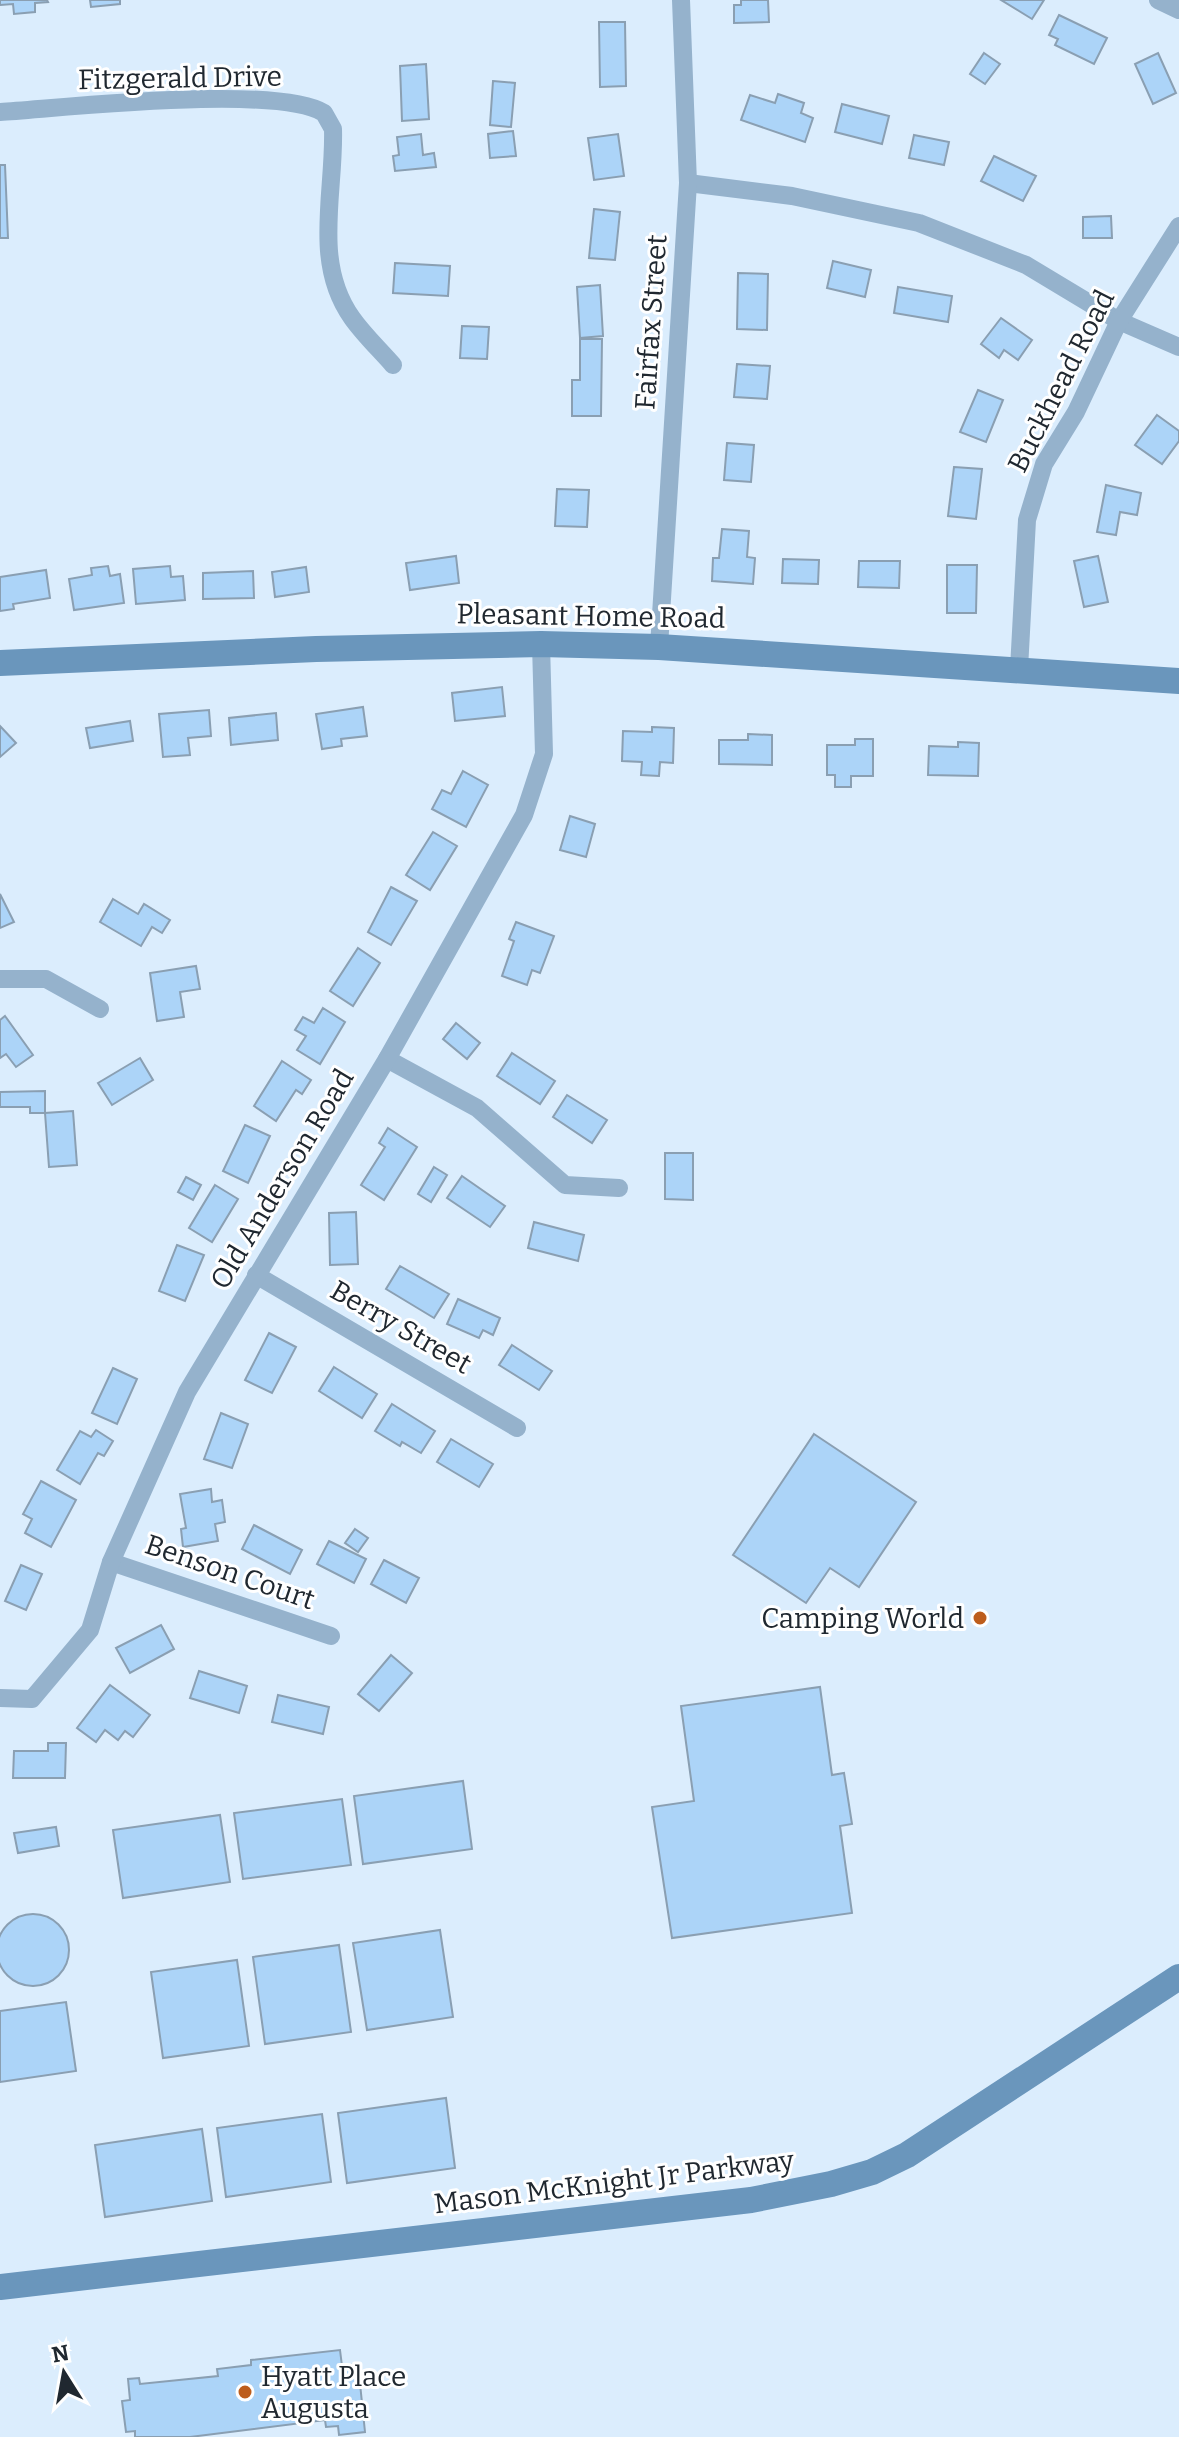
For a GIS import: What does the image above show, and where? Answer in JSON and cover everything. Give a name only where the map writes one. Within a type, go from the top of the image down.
[{"type":"main road","name":"Pleasant Home Road","points":[[0,663],[331,648],[541,644],[659,647],[1179,681]]},
{"type":"main road","name":"Mason McKnight Jr Parkway","points":[[0,2287],[751,2200],[831,2184],[872,2172],[937,2139],[1179,1977]]},
{"type":"street","name":"Fairfax Street","points":[[659,647],[688,183],[681,0]]},
{"type":"street","points":[[1158,0],[1179,10]]},
{"type":"street","name":"Fitzgerald Drive","points":[[0,112],[241,100],[287,101],[324,113],[333,129],[327,246],[335,285],[351,316],[393,365]]},
{"type":"street","points":[[688,183],[792,196],[919,223],[1026,265],[1119,321],[1179,347]]},
{"type":"street","name":"Buckhead Road","points":[[1019,669],[1027,520],[1044,464],[1076,412],[1119,321],[1179,226]]},
{"type":"street","name":"Old Anderson Road","points":[[0,1698],[32,1699],[90,1630],[111,1562],[187,1392],[387,1059],[524,815],[544,754],[541,644]]},
{"type":"street","points":[[0,979],[46,979],[100,1009]]},
{"type":"street","points":[[387,1059],[477,1108],[565,1185],[619,1188]]},
{"type":"street","name":"Berry Street","points":[[256,1275],[517,1428]]},
{"type":"street","name":"Benson Court","points":[[111,1562],[331,1636]]},
{"type":"building","points":[[0,0],[48,2],[35,3],[35,12],[14,14],[13,4],[0,5]]},
{"type":"building","points":[[90,0],[120,0],[120,4],[91,7]]},
{"type":"building","points":[[741,0],[768,0],[769,22],[734,23],[734,5],[741,5]]},
{"type":"building","points":[[1001,0],[1044,0],[1032,19]]},
{"type":"building","points":[[1059,15],[1107,38],[1094,64],[1055,45],[1058,39],[1049,35]]},
{"type":"building","points":[[599,22],[625,22],[626,86],[600,87]]},
{"type":"building","points":[[984,53],[1000,64],[985,84],[970,74]]},
{"type":"building","points":[[1158,53],[1176,93],[1153,104],[1135,64]]},
{"type":"building","points":[[426,64],[429,119],[402,121],[400,66]]},
{"type":"building","points":[[493,81],[515,83],[511,127],[490,125]]},
{"type":"building","points":[[778,94],[804,103],[801,113],[813,118],[805,142],[741,120],[750,95],[775,103]]},
{"type":"building","points":[[842,104],[889,116],[882,144],[835,132]]},
{"type":"building","points":[[513,131],[516,156],[490,158],[488,134]]},
{"type":"building","points":[[421,134],[423,155],[434,153],[436,167],[395,171],[393,156],[399,155],[397,137]]},
{"type":"building","points":[[618,134],[624,176],[594,180],[588,138]]},
{"type":"building","points":[[914,135],[949,142],[944,165],[909,158]]},
{"type":"building","points":[[994,156],[1036,176],[1023,201],[981,181]]},
{"type":"building","points":[[0,165],[5,165],[8,238],[0,238]]},
{"type":"building","points":[[594,209],[620,212],[615,260],[589,258]]},
{"type":"building","points":[[1111,216],[1112,238],[1083,238],[1083,217]]},
{"type":"building","points":[[833,261],[871,270],[865,297],[827,288]]},
{"type":"building","points":[[395,263],[450,266],[448,296],[393,293]]},
{"type":"building","points":[[738,273],[768,274],[767,330],[737,329]]},
{"type":"building","points":[[600,285],[603,336],[580,338],[577,287]]},
{"type":"building","points":[[898,287],[952,296],[948,322],[894,313]]},
{"type":"building","points":[[1001,318],[1032,340],[1018,360],[1004,350],[999,358],[981,344]]},
{"type":"building","points":[[462,326],[489,327],[487,359],[460,358]]},
{"type":"building","points":[[580,339],[602,339],[601,416],[572,416],[572,380],[580,380]]},
{"type":"building","points":[[737,364],[770,366],[767,399],[734,397]]},
{"type":"building","points":[[978,390],[1003,400],[986,442],[960,432]]},
{"type":"building","points":[[1157,415],[1179,431],[1179,441],[1162,464],[1135,445]]},
{"type":"building","points":[[727,443],[754,445],[751,482],[724,480]]},
{"type":"building","points":[[954,467],[982,469],[976,519],[948,516]]},
{"type":"building","points":[[1106,485],[1141,493],[1137,515],[1120,512],[1116,535],[1097,532]]},
{"type":"building","points":[[557,489],[589,490],[587,527],[555,526]]},
{"type":"building","points":[[722,529],[749,531],[747,557],[755,558],[753,584],[712,581],[713,558],[719,558]]},
{"type":"building","points":[[456,556],[459,583],[410,590],[406,563]]},
{"type":"building","points":[[1098,556],[1108,602],[1084,607],[1074,561]]},
{"type":"building","points":[[783,559],[819,560],[818,584],[782,583]]},
{"type":"building","points":[[859,561],[900,561],[899,588],[858,587]]},
{"type":"building","points":[[947,565],[977,565],[976,613],[947,613]]},
{"type":"building","points":[[108,566],[110,576],[120,574],[124,603],[74,610],[69,579],[92,575],[91,568]]},
{"type":"building","points":[[170,566],[171,577],[183,576],[185,600],[136,604],[133,569]]},
{"type":"building","points":[[306,567],[309,592],[275,597],[272,572]]},
{"type":"building","points":[[46,570],[50,598],[13,604],[14,609],[0,611],[0,577]]},
{"type":"building","points":[[253,571],[254,598],[203,599],[203,573]]},
{"type":"building","points":[[502,687],[505,716],[455,721],[452,693]]},
{"type":"building","points":[[363,707],[367,736],[341,739],[342,746],[322,749],[316,714]]},
{"type":"building","points":[[209,710],[211,736],[188,738],[190,755],[163,757],[159,714]]},
{"type":"building","points":[[276,713],[278,740],[231,745],[229,718]]},
{"type":"building","points":[[130,721],[133,741],[90,748],[86,728]]},
{"type":"building","points":[[0,726],[16,743],[0,757]]},
{"type":"building","points":[[652,727],[674,728],[673,763],[660,762],[659,776],[641,775],[642,762],[622,761],[623,731],[652,732]]},
{"type":"building","points":[[748,734],[772,735],[772,765],[719,764],[719,740],[748,740]]},
{"type":"building","points":[[855,739],[873,739],[873,776],[851,776],[851,787],[835,787],[835,775],[827,775],[827,745],[855,745]]},
{"type":"building","points":[[958,742],[979,743],[978,776],[928,775],[929,746],[958,747]]},
{"type":"building","points":[[463,771],[488,785],[466,827],[432,809],[442,790],[451,794]]},
{"type":"building","points":[[570,816],[595,824],[586,857],[560,850]]},
{"type":"building","points":[[433,832],[457,846],[430,890],[406,875]]},
{"type":"building","points":[[391,887],[417,901],[391,945],[368,932]]},
{"type":"building","points":[[0,894],[14,922],[0,928]]},
{"type":"building","points":[[113,899],[138,914],[144,904],[170,920],[162,933],[152,927],[141,946],[100,922]]},
{"type":"building","points":[[516,922],[554,936],[540,973],[532,970],[527,985],[502,976],[514,941],[509,939]]},
{"type":"building","points":[[358,948],[380,963],[353,1006],[330,991]]},
{"type":"building","points":[[196,966],[200,989],[180,992],[184,1017],[157,1021],[150,973]]},
{"type":"building","points":[[323,1008],[345,1022],[320,1064],[297,1050],[306,1036],[295,1030],[303,1017],[314,1023]]},
{"type":"building","points":[[5,1016],[33,1055],[16,1067],[6,1054],[0,1058],[0,1020]]},
{"type":"building","points":[[456,1023],[480,1043],[467,1059],[443,1039]]},
{"type":"building","points":[[512,1053],[555,1081],[540,1104],[497,1076]]},
{"type":"building","points":[[140,1058],[153,1080],[112,1105],[98,1083]]},
{"type":"building","points":[[282,1061],[311,1080],[302,1094],[296,1090],[276,1121],[254,1106]]},
{"type":"building","points":[[45,1091],[45,1113],[30,1113],[30,1107],[0,1107],[0,1092]]},
{"type":"building","points":[[567,1095],[607,1120],[592,1143],[553,1117]]},
{"type":"building","points":[[73,1111],[77,1165],[49,1167],[45,1113]]},
{"type":"building","points":[[245,1125],[270,1136],[248,1183],[223,1171]]},
{"type":"building","points":[[388,1128],[417,1147],[384,1200],[361,1185],[385,1147],[379,1143]]},
{"type":"building","points":[[665,1153],[693,1153],[693,1200],[665,1199]]},
{"type":"building","points":[[434,1167],[447,1175],[431,1202],[418,1194]]},
{"type":"building","points":[[462,1176],[505,1206],[490,1227],[447,1198]]},
{"type":"building","points":[[186,1177],[201,1185],[193,1200],[178,1192]]},
{"type":"building","points":[[215,1185],[238,1199],[212,1242],[189,1228]]},
{"type":"building","points":[[356,1212],[358,1264],[330,1265],[329,1213]]},
{"type":"building","points":[[534,1222],[584,1235],[578,1261],[528,1248]]},
{"type":"building","points":[[177,1245],[204,1255],[185,1301],[159,1291]]},
{"type":"building","points":[[400,1266],[449,1294],[434,1318],[386,1289]]},
{"type":"building","points":[[458,1299],[500,1318],[493,1335],[483,1330],[479,1338],[447,1324]]},
{"type":"building","points":[[269,1333],[296,1347],[272,1393],[245,1380]]},
{"type":"building","points":[[512,1345],[552,1371],[539,1390],[499,1365]]},
{"type":"building","points":[[334,1367],[377,1394],[362,1418],[319,1391]]},
{"type":"building","points":[[113,1368],[137,1379],[117,1424],[92,1413]]},
{"type":"building","points":[[392,1404],[435,1431],[421,1453],[402,1442],[400,1446],[375,1431]]},
{"type":"building","points":[[221,1413],[248,1424],[232,1468],[204,1459]]},
{"type":"building","points":[[96,1430],[113,1441],[104,1456],[98,1453],[80,1484],[57,1470],[80,1431],[91,1437]]},
{"type":"building","points":[[814,1434],[916,1502],[859,1587],[830,1568],[806,1603],[733,1555]]},
{"type":"building","points":[[451,1439],[493,1464],[479,1487],[437,1462]]},
{"type":"building","points":[[41,1481],[76,1500],[51,1547],[25,1533],[32,1519],[23,1514]]},
{"type":"building","points":[[211,1489],[212,1502],[222,1500],[225,1522],[215,1524],[218,1541],[183,1547],[181,1529],[186,1528],[180,1494]]},
{"type":"building","points":[[254,1525],[302,1550],[290,1574],[242,1549]]},
{"type":"building","points":[[355,1529],[368,1538],[358,1552],[345,1543]]},
{"type":"building","points":[[329,1541],[366,1559],[354,1583],[317,1564]]},
{"type":"building","points":[[384,1560],[419,1578],[406,1603],[371,1584]]},
{"type":"building","points":[[21,1565],[42,1574],[26,1610],[5,1601]]},
{"type":"building","points":[[161,1625],[174,1649],[130,1673],[116,1648]]},
{"type":"building","points":[[391,1655],[412,1673],[379,1711],[358,1694]]},
{"type":"building","points":[[199,1671],[247,1686],[239,1713],[190,1698]]},
{"type":"building","points":[[110,1685],[150,1715],[133,1737],[125,1731],[118,1740],[105,1730],[96,1742],[77,1728]]},
{"type":"building","points":[[820,1687],[832,1775],[844,1773],[852,1824],[840,1826],[852,1913],[672,1938],[652,1807],[694,1801],[681,1706]]},
{"type":"building","points":[[278,1695],[329,1707],[323,1734],[272,1722]]},
{"type":"building","points":[[48,1743],[66,1743],[65,1778],[13,1778],[14,1751],[48,1751]]},
{"type":"building","points":[[463,1781],[472,1849],[363,1864],[354,1796]]},
{"type":"building","points":[[342,1799],[351,1865],[243,1879],[234,1813]]},
{"type":"building","points":[[220,1815],[230,1882],[123,1898],[113,1830]]},
{"type":"building","points":[[56,1827],[59,1846],[18,1853],[14,1833]]},
{"type":"building","points":[[40,1914],[59,1924],[67,1936],[67,1964],[59,1976],[47,1984],[26,1986],[7,1976],[-1,1964],[-3,1943],[7,1924],[19,1916]]},
{"type":"building","points":[[440,1930],[453,2017],[367,2030],[353,1943]]},
{"type":"building","points":[[339,1945],[351,2032],[265,2044],[253,1957]]},
{"type":"building","points":[[237,1960],[249,2046],[163,2058],[151,1972]]},
{"type":"building","points":[[66,2002],[76,2071],[0,2082],[0,2011]]},
{"type":"building","points":[[446,2098],[455,2168],[347,2183],[338,2113]]},
{"type":"building","points":[[322,2114],[331,2182],[226,2197],[217,2128]]},
{"type":"building","points":[[202,2129],[212,2201],[105,2217],[95,2145]]},
{"type":"building","name":"Hyatt Place Augusta","points":[[340,2350],[342,2366],[358,2364],[365,2432],[339,2435],[338,2426],[326,2427],[325,2420],[190,2437],[135,2437],[135,2431],[126,2432],[122,2401],[130,2400],[128,2379],[139,2378],[140,2384],[218,2376],[217,2369],[251,2365],[251,2360]]},
{"type":"place","name":"Camping World","points":[[980,1618]]},
{"type":"place","name":"Hyatt Place Augusta","points":[[245,2392]]}]
